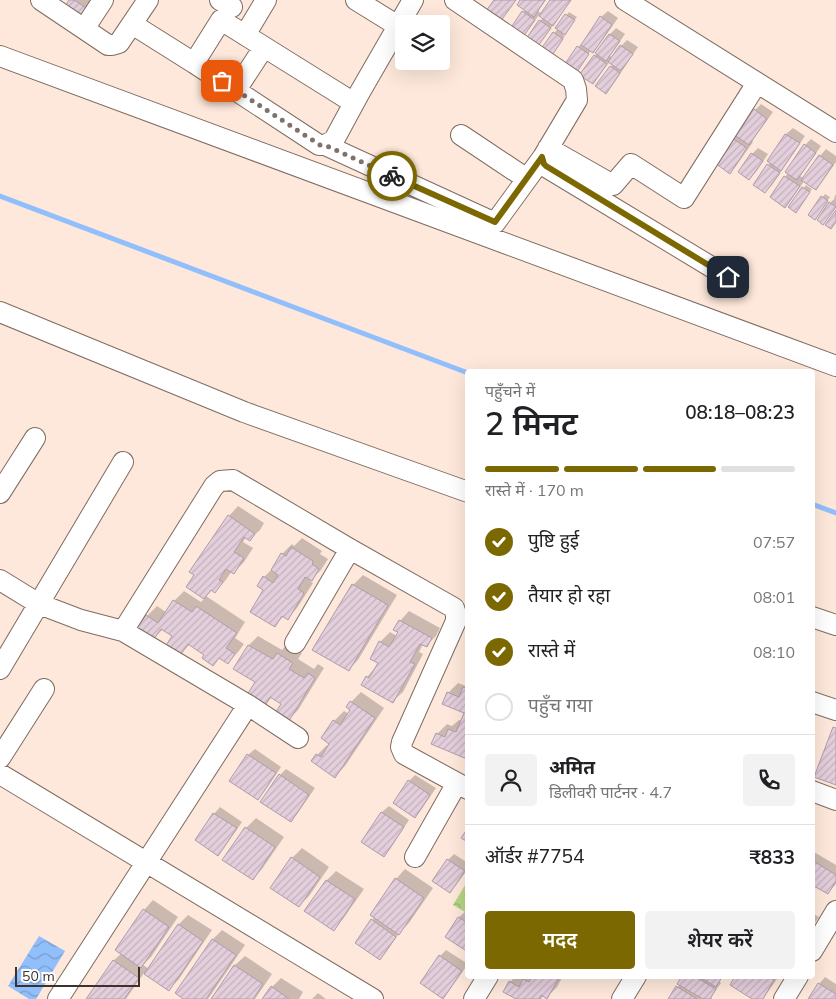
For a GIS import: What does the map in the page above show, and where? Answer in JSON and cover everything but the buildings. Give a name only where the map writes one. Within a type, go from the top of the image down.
[{"type":"street","points":[[41,0],[108,45],[119,42],[148,0]]},
{"type":"street","points":[[84,29],[103,0]]},
{"type":"street","points":[[245,35],[266,0]]},
{"type":"street","points":[[356,0],[395,24]]},
{"type":"street","points":[[404,15],[413,0]]},
{"type":"street","points":[[132,24],[320,145],[325,145],[495,222],[545,153],[577,100],[576,89],[573,80],[455,0]]},
{"type":"street","points":[[625,0],[836,132]]},
{"type":"street","points":[[194,63],[221,20],[354,103]]},
{"type":"street","points":[[325,145],[334,140],[395,31]]},
{"type":"street","points":[[236,90],[264,47]]},
{"type":"street","points":[[0,56],[836,366]]},
{"type":"street","points":[[545,153],[613,185],[631,164],[684,198],[757,82]]},
{"type":"street","points":[[461,135],[526,179]]},
{"type":"street","points":[[545,153],[544,164],[546,166],[728,277]]},
{"type":"street","points":[[0,312],[244,412],[465,491]]},
{"type":"street","points":[[0,493],[36,438]]},
{"type":"street","points":[[0,669],[124,462]]},
{"type":"street","points":[[123,631],[214,486],[220,481],[233,480],[454,608],[456,621],[401,747],[404,754],[462,786],[415,857]]},
{"type":"street","points":[[295,643],[350,549]]},
{"type":"street","points":[[0,580],[39,604],[81,620],[123,631],[248,705],[298,738]]},
{"type":"street","points":[[815,618],[836,625]]},
{"type":"street","points":[[0,758],[44,688]]},
{"type":"street","points":[[815,703],[836,710]]},
{"type":"street","points":[[58,999],[248,705]]},
{"type":"street","points":[[0,774],[373,999]]},
{"type":"street","points":[[815,792],[836,800]]},
{"type":"street","points":[[815,946],[836,911]]},
{"type":"street","points":[[474,999],[486,979]]},
{"type":"street","points":[[622,999],[634,979]]},
{"type":"street","points":[[784,999],[796,979]]},
{"type":"green space","points":[[465,885],[465,912],[453,905]]},
{"type":"water","points":[[39,936],[65,951],[36,999],[29,999],[8,986]]},
{"type":"waterway","points":[[0,196],[465,372]]},
{"type":"waterway","points":[[815,505],[836,513]]},
{"type":"way so far","points":[[222,81],[320,145],[325,145],[392,176]]},
{"type":"route","points":[[392,176],[495,222],[542,157],[546,166],[728,277]]}]
